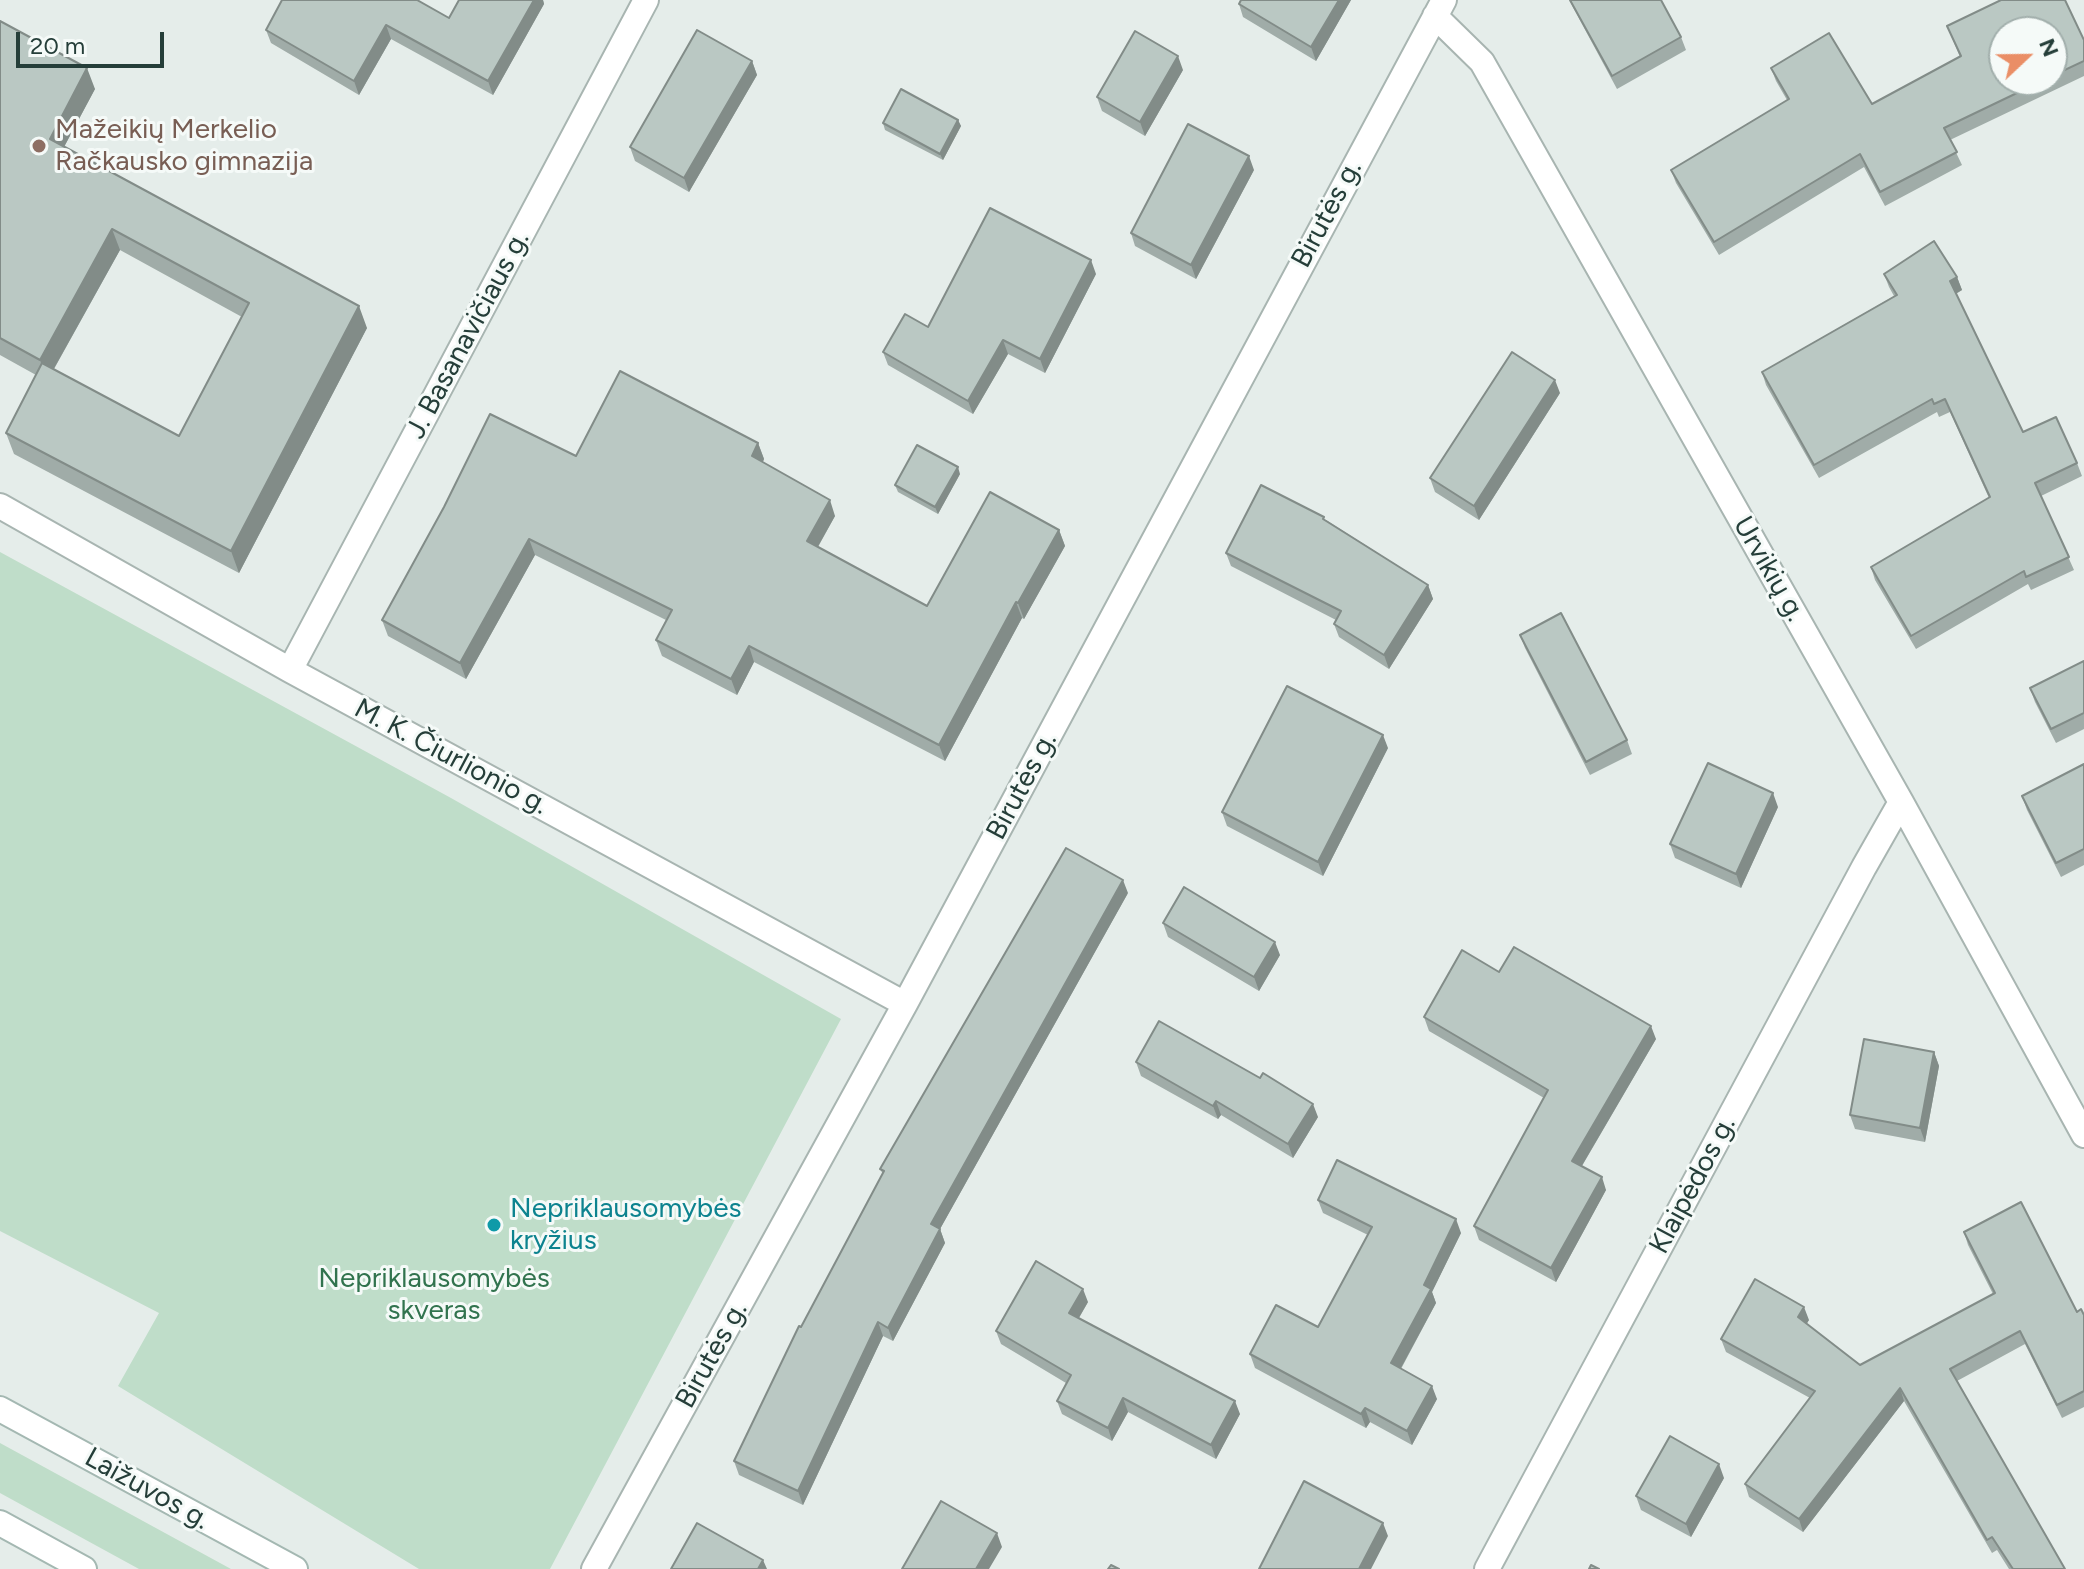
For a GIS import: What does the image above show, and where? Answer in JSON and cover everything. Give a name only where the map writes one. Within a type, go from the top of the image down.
[{"type":"street","name":"J. Basanavičiaus g.","points":[[290,670],[646,0]]},
{"type":"street","name":"Urvikių g.","points":[[1439,8],[1482,62],[1901,802],[2084,1135]]},
{"type":"street","name":"Birutės g.","points":[[594,1569],[905,1004],[1439,8]]},
{"type":"street","name":"M. K. Čiurlionio g.","points":[[0,506],[290,670],[905,1004]]},
{"type":"street","name":"Klaipėdos g.","points":[[1487,1569],[1901,802]]},
{"type":"street","name":"Laižuvos g.","points":[[0,1409],[295,1569]]},
{"type":"street","points":[[0,1523],[84,1569]]},
{"type":"green space","name":"Nepriklausomybės skveras","points":[[0,552],[451,798],[841,1019],[550,1569],[419,1569],[118,1386],[159,1313],[0,1231]]},
{"type":"green space","points":[[0,1443],[231,1569],[139,1569],[0,1493]]},
{"type":"building","points":[[282,0],[417,0],[449,18],[459,0],[534,0],[488,81],[386,25],[354,81],[266,30]]},
{"type":"building","points":[[1241,0],[1339,0],[1311,47],[1239,4]]},
{"type":"building","points":[[1570,0],[1661,0],[1681,37],[1612,76]]},
{"type":"building","points":[[2001,0],[2065,0],[2084,40],[2084,61],[2068,68],[2068,16],[1988,16],[1988,96],[2011,96],[1944,128],[1957,152],[1880,192],[1860,154],[1714,242],[1671,170],[1789,99],[1771,68],[1829,33],[1872,104],[1961,56],[1947,26]]},
{"type":"building","points":[[0,21],[87,68],[50,139],[359,306],[231,551],[6,433],[42,363],[179,436],[249,303],[112,229],[40,360],[0,338]]},
{"type":"building","points":[[697,30],[752,61],[684,178],[630,147]]},
{"type":"building","points":[[1135,31],[1178,56],[1140,122],[1097,97]]},
{"type":"building","points":[[901,89],[958,120],[940,154],[883,123]]},
{"type":"building","points":[[1188,124],[1249,156],[1191,265],[1131,233]]},
{"type":"building","points":[[990,208],[1091,260],[1040,359],[1003,340],[968,401],[883,352],[905,314],[928,327]]},
{"type":"building","points":[[1934,241],[1957,277],[1950,281],[2023,432],[2056,417],[2077,463],[2035,483],[2069,557],[2026,577],[2024,571],[1911,636],[1871,567],[1990,497],[1945,399],[1934,404],[1932,399],[1814,465],[1762,372],[1897,295],[1884,274]]},
{"type":"building","points":[[1512,352],[1555,380],[1474,506],[1430,478]]},
{"type":"building","points":[[620,371],[758,443],[752,456],[830,500],[807,541],[927,606],[990,492],[1059,530],[1016,602],[939,745],[749,646],[731,679],[656,640],[672,610],[529,539],[460,663],[382,620],[444,507],[490,414],[576,456]]},
{"type":"building","points":[[917,445],[958,467],[935,507],[895,485]]},
{"type":"building","points":[[1261,485],[1324,517],[1428,585],[1384,655],[1334,624],[1341,611],[1226,553]]},
{"type":"building","points":[[1561,613],[1627,740],[1586,762],[1520,635]]},
{"type":"building","points":[[2084,661],[2084,713],[2051,729],[2030,688]]},
{"type":"building","points":[[1287,686],[1383,735],[1318,862],[1222,812]]},
{"type":"building","points":[[1708,763],[1773,793],[1736,874],[1670,844]]},
{"type":"building","points":[[2084,764],[2084,849],[2056,863],[2022,796]]},
{"type":"building","points":[[1066,848],[1123,880],[931,1224],[940,1229],[888,1328],[878,1322],[798,1491],[734,1461],[799,1326],[884,1171],[880,1169]]},
{"type":"building","points":[[1184,887],[1275,942],[1254,977],[1163,923]]},
{"type":"building","points":[[1514,947],[1651,1026],[1572,1161],[1602,1177],[1551,1268],[1474,1226],[1548,1090],[1424,1017],[1462,950],[1499,972]]},
{"type":"building","points":[[1159,1021],[1260,1078],[1263,1073],[1313,1104],[1288,1144],[1216,1101],[1213,1106],[1136,1062]]},
{"type":"building","points":[[1864,1039],[1934,1052],[1920,1128],[1850,1115]]},
{"type":"building","points":[[1337,1160],[1456,1219],[1424,1285],[1431,1289],[1391,1363],[1432,1386],[1407,1431],[1365,1408],[1361,1414],[1250,1354],[1276,1305],[1318,1327],[1372,1227],[1318,1200]]},
{"type":"building","points":[[2021,1202],[2077,1312],[2081,1309],[2084,1315],[2084,1391],[2057,1405],[2020,1331],[1950,1369],[2065,1569],[2013,1569],[1992,1537],[1987,1540],[1900,1388],[1799,1519],[1745,1484],[1815,1391],[1721,1339],[1755,1279],[1804,1307],[1798,1317],[1860,1365],[1995,1293],[1964,1232]]},
{"type":"building","points":[[1036,1261],[1083,1289],[1069,1313],[1235,1401],[1211,1445],[1123,1398],[1108,1428],[1057,1401],[1071,1375],[996,1331]]},
{"type":"building","points":[[1670,1436],[1719,1464],[1686,1524],[1636,1496]]},
{"type":"building","points":[[1304,1481],[1383,1523],[1359,1569],[1259,1569]]},
{"type":"building","points":[[941,1501],[997,1533],[976,1569],[902,1569]]},
{"type":"building","points":[[697,1523],[763,1560],[758,1569],[671,1569]]},
{"type":"place","name":"Mažeikių Merkelio Račkausko gimnazija","points":[[39,146]]},
{"type":"place","name":"Nepriklausomybės kryžius","points":[[494,1225]]}]
